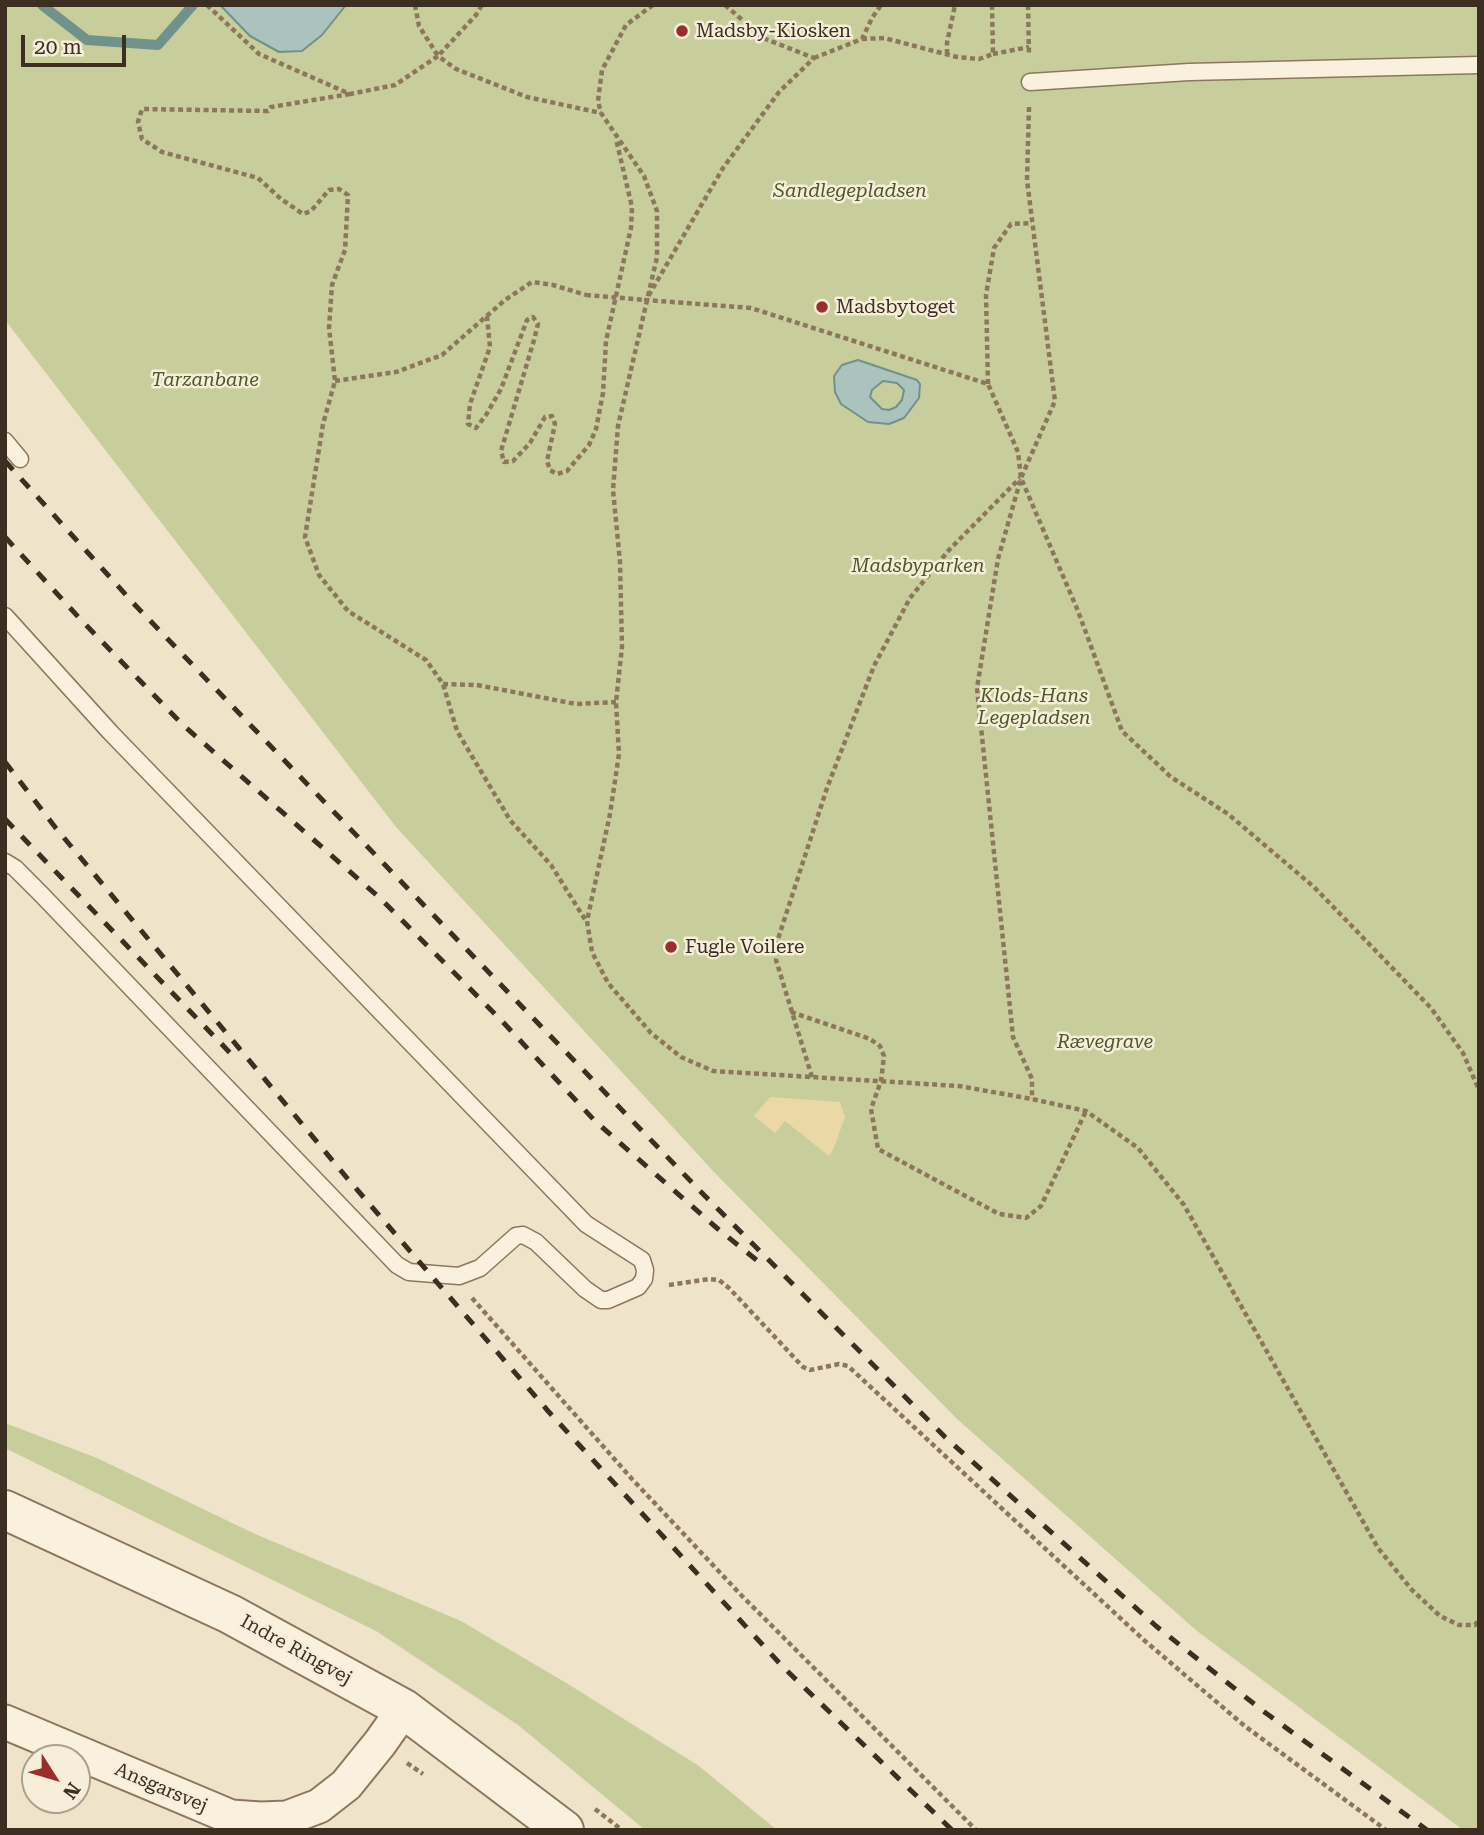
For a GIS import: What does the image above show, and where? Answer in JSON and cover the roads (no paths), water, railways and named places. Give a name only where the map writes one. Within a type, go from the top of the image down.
[{"type":"street","name":"Indre Ringvej","points":[[5,1510],[230,1614],[404,1709],[564,1830]]},
{"type":"street","name":"Ansgarsvej","points":[[5,1722],[231,1818],[287,1818],[300,1822],[346,1785],[380,1744],[404,1709]]},
{"type":"lane","points":[[1030,82],[1189,72],[1479,65]]},
{"type":"lane","points":[[5,441],[20,459]]},
{"type":"lane","points":[[5,616],[110,732],[586,1224],[642,1261],[644,1279],[638,1287],[608,1300],[601,1300],[585,1289],[536,1242],[523,1235],[516,1236],[480,1268],[459,1276],[409,1272],[397,1265],[41,894],[15,868],[5,862]]},
{"type":"water","points":[[220,5],[346,5],[322,35],[302,51],[279,52],[250,36]]},
{"type":"water","points":[[858,360],[917,380],[920,384],[919,398],[904,418],[889,424],[868,422],[841,404],[835,392],[834,376],[842,365]],"holes":[[[883,381],[897,383],[904,390],[902,400],[896,407],[882,409],[870,397],[872,390]]]},
{"type":"waterway","points":[[42,5],[87,40],[158,45],[193,5]]},
{"type":"railway","points":[[5,461],[136,606],[359,838],[706,1197],[945,1437],[1156,1626],[1263,1711],[1427,1830]]},
{"type":"railway","points":[[5,537],[183,725],[381,899],[501,1020],[595,1121],[764,1266]]},
{"type":"railway","points":[[5,762],[55,827],[347,1178],[548,1411],[783,1667],[952,1830]]},
{"type":"railway","points":[[5,819],[235,1058]]},
{"type":"place","name":"Madsby-Kiosken","points":[[682,31]]},
{"type":"place","name":"Madsbytoget","points":[[822,307]]},
{"type":"place","name":"Fugle Voilere","points":[[671,947]]},
{"type":"park label","name":"Sandlegepladsen","points":[[850,191]]},
{"type":"park label","name":"Tarzanbane","points":[[205,380]]},
{"type":"park label","name":"Madsbyparken","points":[[918,566]]},
{"type":"park label","name":"Klods-Hans Legepladsen","points":[[1034,707]]},
{"type":"park label","name":"Rævegrave","points":[[1105,1042]]}]
